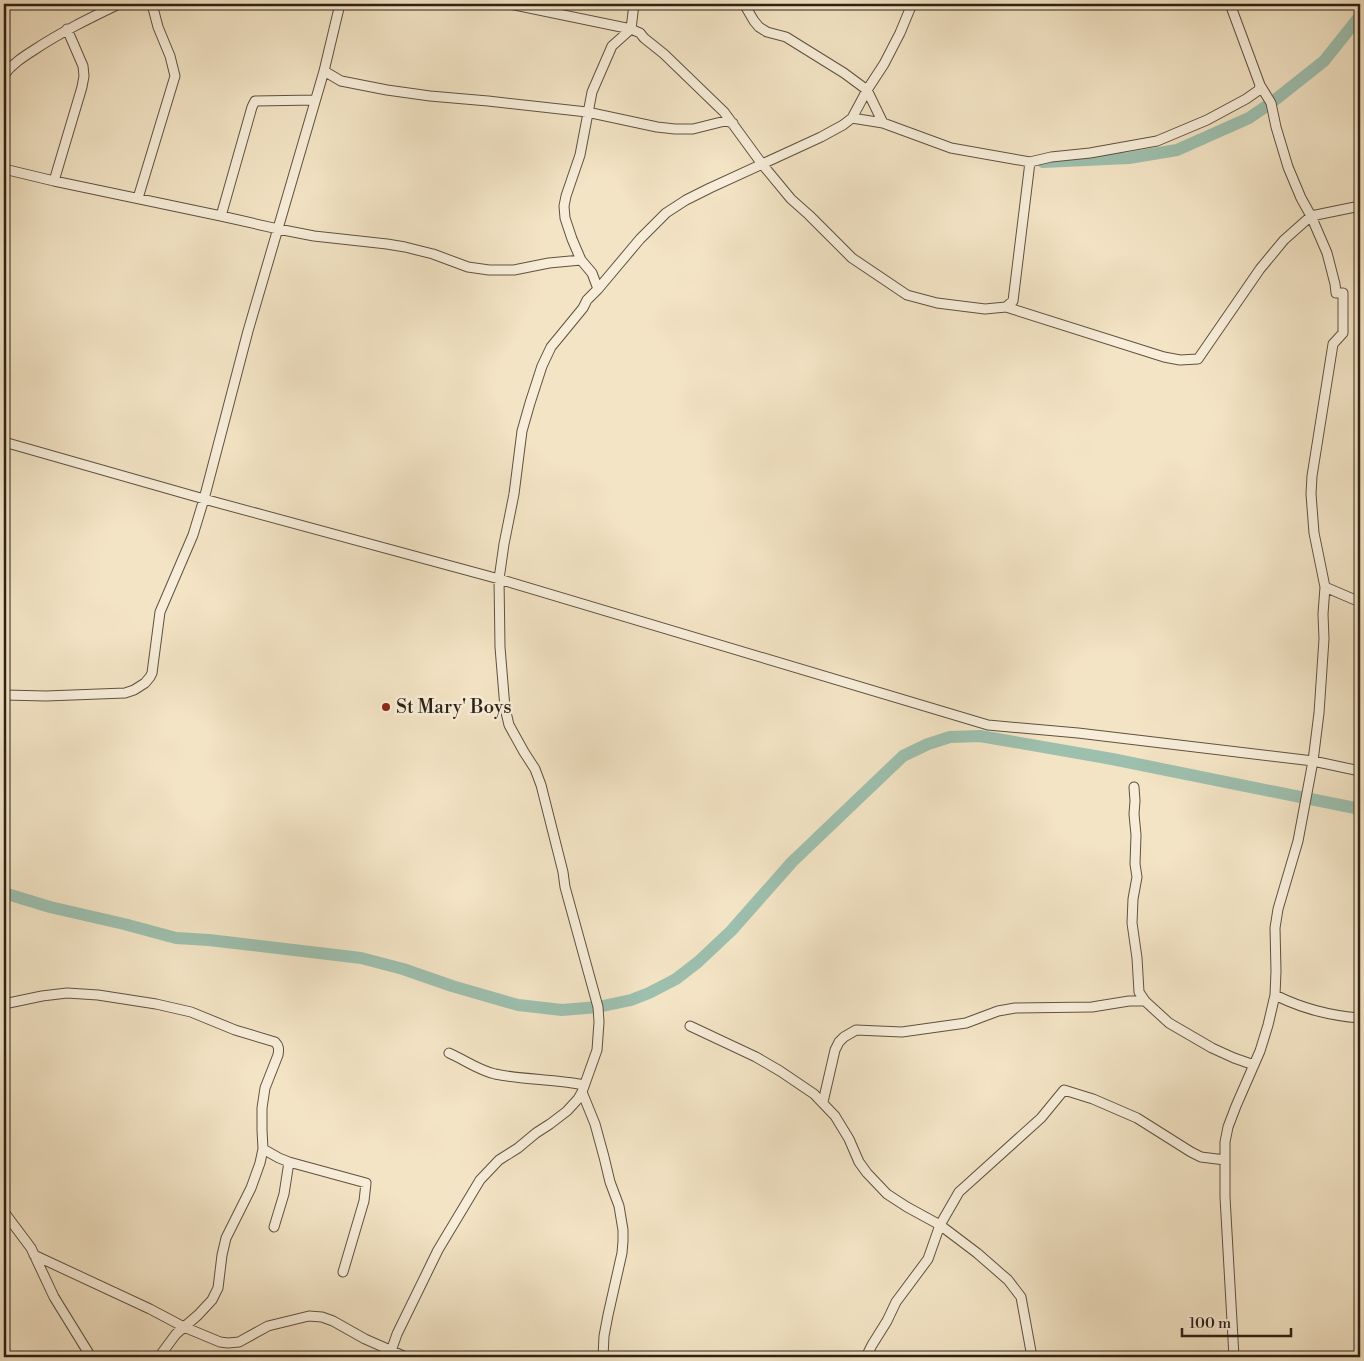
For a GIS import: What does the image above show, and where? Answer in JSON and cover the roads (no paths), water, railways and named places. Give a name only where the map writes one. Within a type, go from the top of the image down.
[{"type":"street","points":[[4,75],[19,59],[68,29],[119,4]]},
{"type":"street","points":[[138,198],[175,76],[152,4]]},
{"type":"street","points":[[4,695],[46,696],[124,693],[134,690],[150,677],[154,662],[160,612],[193,535],[204,499],[248,331],[324,71],[340,4]]},
{"type":"street","points":[[510,4],[640,32],[644,38],[664,54],[718,106],[791,199],[810,214],[852,258],[907,295],[937,303],[985,309],[1006,306],[1164,357],[1180,360],[1198,359],[1260,269],[1284,240],[1312,216],[1360,206]]},
{"type":"street","points":[[598,289],[592,273],[581,260],[568,228],[564,206],[580,155],[592,92],[612,46],[631,29],[634,4]]},
{"type":"street","points":[[744,4],[754,21],[767,32],[786,37],[844,73],[867,90],[883,123]]},
{"type":"street","points":[[390,1354],[397,1334],[438,1250],[480,1180],[499,1160],[567,1111],[583,1089],[597,1050],[598,1007],[565,887],[541,785],[535,768],[509,725],[500,647],[499,579],[504,544],[514,494],[522,431],[542,366],[551,347],[583,308],[587,300],[640,239],[666,213],[710,188],[821,137],[852,118],[884,64],[912,4]]},
{"type":"street","points":[[1230,4],[1260,85],[1271,103],[1288,167],[1304,206],[1312,216],[1327,253],[1336,294],[1343,293],[1343,333],[1333,344],[1312,476],[1311,494],[1314,534],[1324,587],[1324,639],[1319,713],[1313,761],[1298,841],[1278,909],[1275,936],[1275,995],[1260,1051],[1228,1127],[1225,1142],[1226,1211],[1234,1357]]},
{"type":"street","points":[[54,181],[84,76],[83,66],[68,29]]},
{"type":"street","points":[[324,71],[341,81],[387,90],[587,112],[642,125],[693,129],[726,121],[733,123]]},
{"type":"street","points":[[852,118],[883,123],[952,148],[1030,162],[1157,141],[1207,120],[1246,99],[1259,90],[1260,85]]},
{"type":"street","points":[[221,216],[252,106],[256,101],[315,100]]},
{"type":"street","points":[[1006,306],[1013,301],[1030,162]]},
{"type":"street","points":[[4,169],[278,229],[314,236],[396,246],[433,254],[468,267],[489,270],[514,270],[549,263],[581,260]]},
{"type":"street","points":[[4,442],[204,499],[499,579],[988,725],[1078,733],[1313,761],[1360,771]]},
{"type":"street","points":[[1324,587],[1360,602]]},
{"type":"street","points":[[1134,787],[1135,864],[1137,877],[1133,899],[1132,923],[1139,992],[1145,1001],[1169,1023],[1219,1052],[1254,1065]]},
{"type":"street","points":[[4,1004],[68,993],[149,1002],[191,1012],[235,1030],[278,1044],[278,1055],[265,1088],[262,1108],[263,1149],[260,1163],[251,1188],[226,1238],[218,1288],[212,1300],[176,1334],[159,1357]]},
{"type":"street","points":[[1275,995],[1286,1001],[1304,1006],[1348,1017],[1360,1018]]},
{"type":"street","points":[[823,1102],[835,1050],[844,1036],[856,1030],[902,1032],[966,1023],[998,1010],[1092,1007],[1129,1001],[1145,1001]]},
{"type":"street","points":[[690,1026],[772,1066],[814,1094],[841,1124],[856,1156],[867,1173],[887,1194],[940,1225],[1008,1280],[1021,1297],[1032,1357]]},
{"type":"street","points":[[449,1053],[479,1069],[495,1074],[569,1082],[583,1089],[595,1124],[610,1182],[619,1206],[624,1241],[604,1336],[603,1357]]},
{"type":"street","points":[[866,1357],[896,1302],[928,1259],[940,1225],[960,1192],[1041,1118],[1064,1090],[1093,1099],[1137,1118],[1191,1152],[1201,1156],[1225,1160]]},
{"type":"street","points":[[263,1149],[289,1162],[366,1183],[364,1201],[343,1272]]},
{"type":"street","points":[[274,1227],[284,1194],[289,1162]]},
{"type":"street","points":[[4,1212],[31,1248],[54,1297],[91,1357]]},
{"type":"street","points":[[34,1255],[150,1309],[184,1327],[220,1342],[239,1342],[268,1326],[280,1322],[309,1316],[322,1317],[333,1321],[390,1354],[406,1357]]},
{"type":"waterway","points":[[1043,162],[1129,158],[1177,150],[1249,118],[1324,61],[1360,16]]},
{"type":"waterway","points":[[4,893],[50,907],[176,938],[209,940],[361,958],[403,969],[452,986],[518,1005],[562,1010],[598,1007],[631,1000],[676,979],[698,962],[731,931],[792,862],[903,756],[928,744],[950,737],[980,736],[1112,759],[1360,809]]},
{"type":"place","name":"St Mary' Boys","points":[[386,707]]}]
